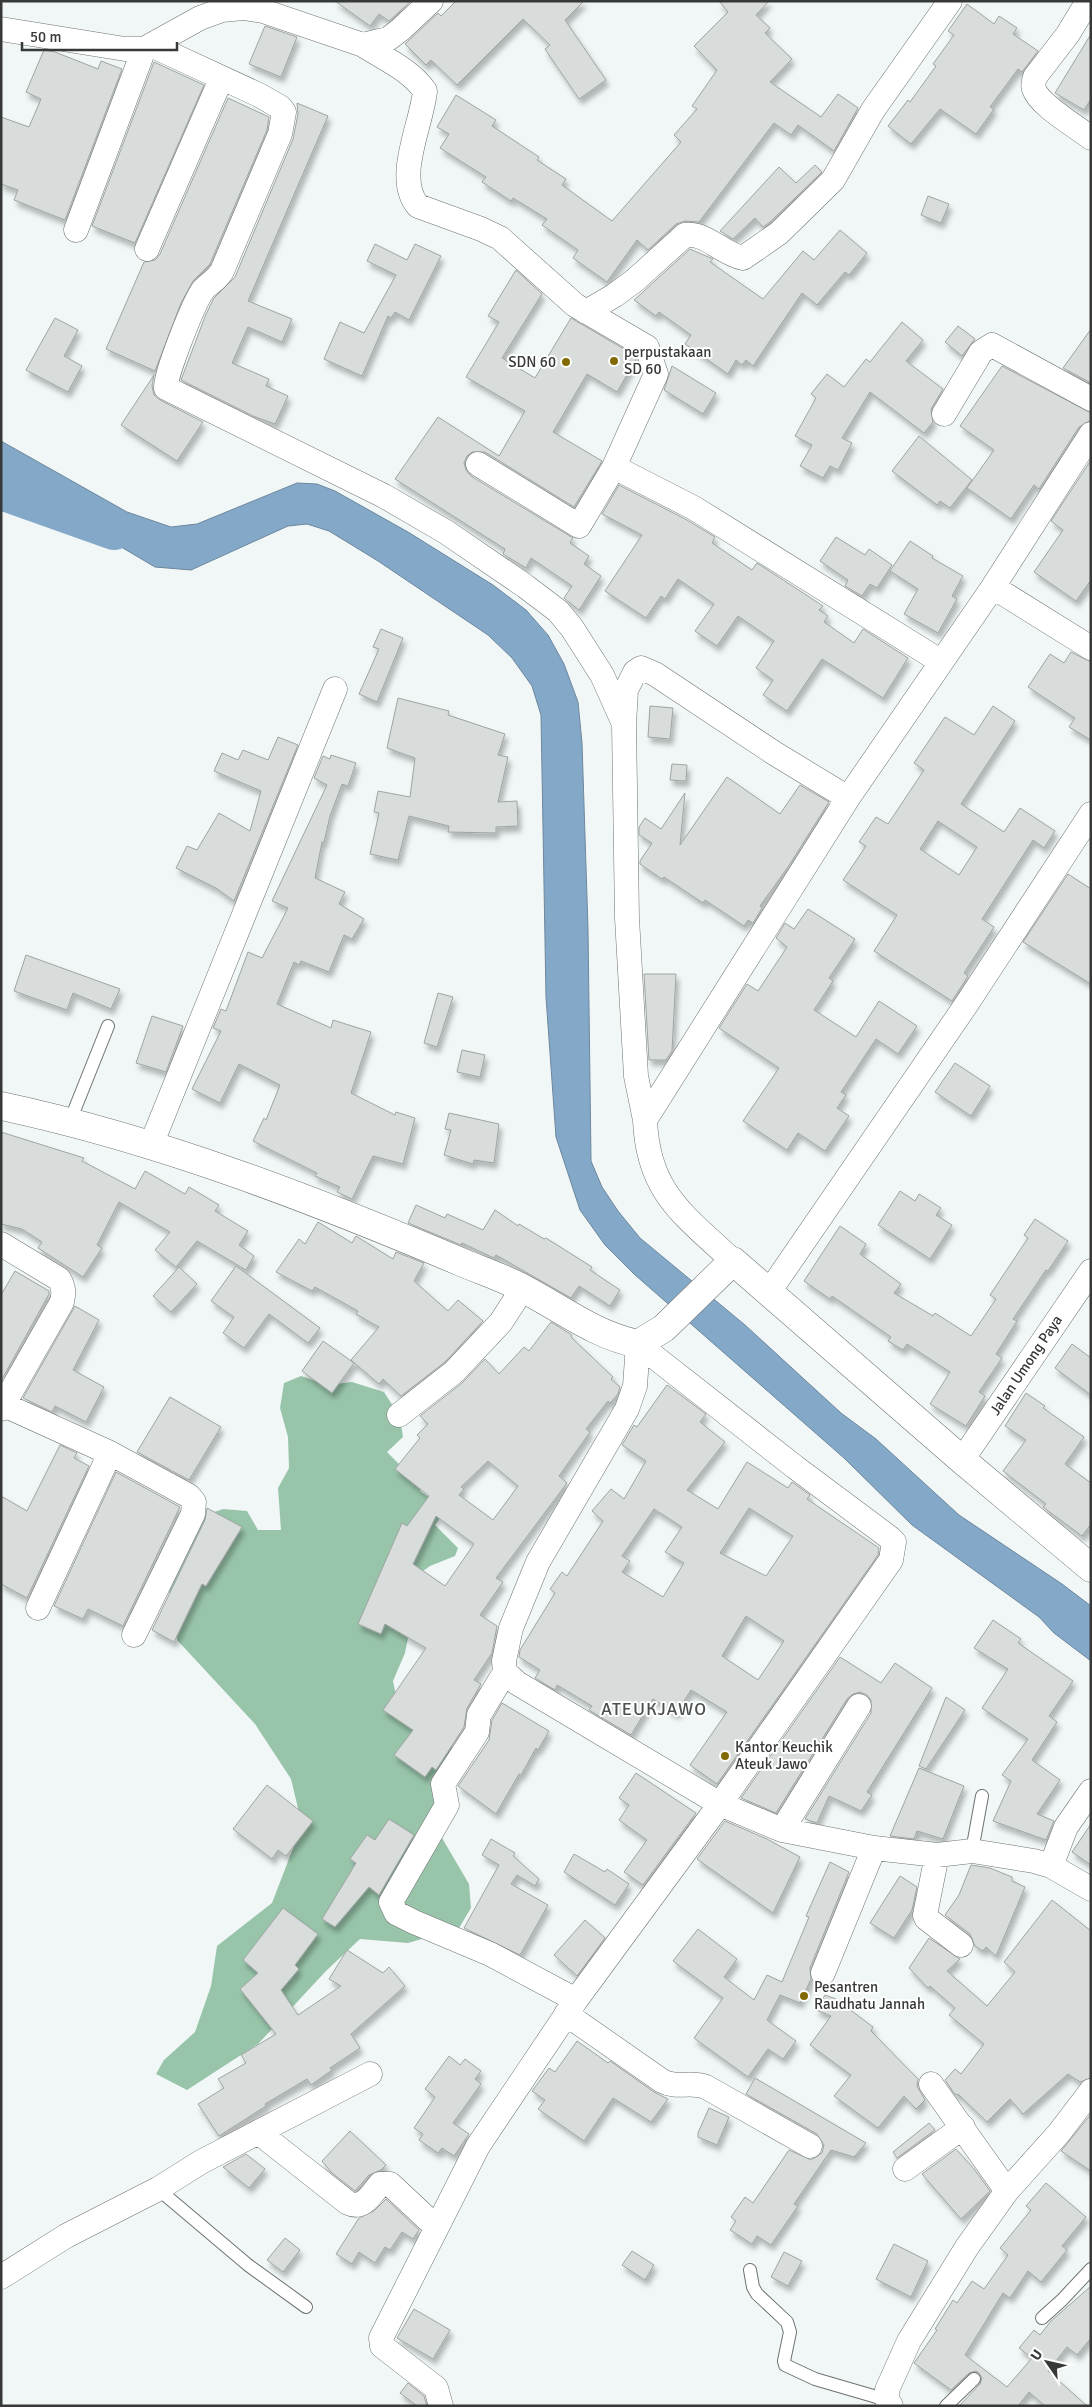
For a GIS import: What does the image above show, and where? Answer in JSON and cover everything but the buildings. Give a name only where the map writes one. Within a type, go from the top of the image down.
[{"type":"street","points":[[363,45],[388,39],[431,1]]},
{"type":"street","points":[[586,312],[634,281],[685,234],[693,234],[732,256],[743,258],[779,233],[832,180],[874,110],[950,1]]},
{"type":"street","points":[[1088,1],[1082,13],[1035,77],[1033,84],[1034,91],[1042,101],[1091,138]]},
{"type":"street","points":[[76,230],[148,48],[200,18],[222,10],[243,8],[263,11],[363,45],[408,74],[425,91],[410,164],[409,182],[412,200],[418,206],[427,210],[481,228],[500,238],[575,305],[647,347],[656,374],[614,467],[579,526],[478,464]]},
{"type":"street","points":[[1,29],[125,49],[148,48],[280,107],[284,112],[280,134],[222,271],[216,281],[202,291],[194,308],[169,371],[166,388],[384,496],[446,532],[525,586],[558,611],[572,628],[602,675],[624,724]]},
{"type":"street","points":[[147,249],[221,79]]},
{"type":"street","points":[[944,414],[981,352],[992,345],[1091,399]]},
{"type":"street","points":[[645,1120],[848,798],[940,661],[993,587],[1091,434]]},
{"type":"street","points":[[614,467],[694,508],[940,661]]},
{"type":"street","points":[[993,587],[1091,648]]},
{"type":"street","points":[[848,798],[648,670],[641,668],[634,672],[630,679],[626,690],[624,724],[630,967],[636,1076],[651,1164],[659,1183],[680,1212],[727,1267],[768,1292],[962,1460],[1091,1568]]},
{"type":"street","points":[[151,1145],[335,689]]},
{"type":"street","points":[[768,1292],[966,1005],[1091,814]]},
{"type":"street","points":[[1,1106],[70,1121],[151,1145],[310,1199],[523,1288],[596,1330],[622,1341],[638,1344],[795,1468],[894,1542],[891,1560],[720,1804],[571,2007],[478,2146],[436,2227],[381,2343],[436,2388],[441,2406]]},
{"type":"street","points":[[1,1244],[59,1279],[63,1286],[64,1294],[62,1302],[2,1407],[110,1453],[189,1496],[195,1507],[134,1635]]},
{"type":"street","points":[[638,1344],[664,1328],[727,1267]]},
{"type":"street","name":"Jalan Umong Paya","points":[[962,1460],[1091,1270]]},
{"type":"street","points":[[399,1415],[454,1372],[501,1322],[523,1288]]},
{"type":"street","points":[[638,1344],[635,1386],[628,1409],[538,1562],[511,1628],[504,1661],[505,1672],[479,1715],[476,1732],[443,1784],[448,1805],[391,1902],[396,1913],[490,1954],[571,2007],[662,2081],[706,2087],[810,2146]]},
{"type":"street","points":[[38,1608],[110,1453]]},
{"type":"street","points":[[505,1672],[517,1683],[720,1804],[782,1830],[874,1848],[937,1855],[972,1851],[1034,1861],[1051,1866],[1091,1889]]},
{"type":"street","points":[[782,1830],[859,1706]]},
{"type":"street","points":[[1051,1866],[1066,1827],[1091,1791]]},
{"type":"street","points":[[823,1973],[874,1848]]},
{"type":"street","points":[[937,1855],[925,1915],[926,1918],[961,1945]]},
{"type":"street","points":[[1,2277],[66,2236],[158,2189],[201,2162],[370,2074]]},
{"type":"street","points":[[931,2084],[1007,2191]]},
{"type":"street","points":[[889,2403],[887,2390],[893,2373],[929,2306],[1007,2191],[1058,2133],[1091,2091]]},
{"type":"street","points":[[905,2169],[963,2128]]},
{"type":"street","points":[[258,2132],[353,2206],[368,2199],[380,2184],[390,2184],[436,2227]]},
{"type":"lane","points":[[70,1121],[108,1026]]},
{"type":"lane","points":[[972,1851],[982,1796]]},
{"type":"lane","points":[[158,2189],[248,2265],[306,2306]]},
{"type":"lane","points":[[1042,2318],[1091,2269]]},
{"type":"lane","points":[[750,2270],[752,2287],[787,2322],[790,2332],[785,2365],[815,2379],[889,2403]]},
{"type":"lane","points":[[946,2406],[974,2379]]},
{"type":"green space","points":[[301,1376],[327,1385],[352,1382],[384,1392],[400,1417],[403,1437],[387,1452],[399,1464],[422,1473],[420,1491],[441,1506],[444,1513],[435,1525],[458,1548],[455,1556],[430,1566],[409,1581],[409,1633],[405,1653],[393,1681],[398,1705],[450,1739],[455,1759],[435,1826],[469,1884],[471,1908],[459,1928],[408,1943],[360,1939],[326,1971],[258,2044],[187,2090],[156,2074],[164,2060],[195,2032],[211,1986],[217,1946],[272,1903],[302,1825],[291,1779],[255,1724],[178,1641],[167,1615],[171,1573],[203,1516],[223,1509],[247,1511],[258,1530],[281,1530],[278,1488],[289,1468],[288,1437],[280,1408],[284,1383]]},
{"type":"water","points":[[1,441],[127,512],[171,527],[197,524],[297,483],[317,484],[335,491],[408,532],[493,585],[526,610],[548,635],[564,664],[578,702],[582,743],[588,929],[591,1161],[602,1187],[618,1211],[640,1238],[745,1325],[841,1413],[876,1439],[959,1515],[1062,1584],[1091,1606],[1091,1661],[1054,1633],[1039,1617],[912,1525],[844,1458],[634,1274],[605,1245],[580,1210],[556,1137],[546,997],[541,715],[532,686],[512,658],[488,635],[378,561],[329,531],[307,524],[288,526],[191,570],[155,567],[1,476]]},
{"type":"waterway","points":[[1,491],[114,531]]},
{"type":"place","name":"perpustakaan SD 60","points":[[614,361]]},
{"type":"place","name":"SDN 60","points":[[566,362]]},
{"type":"place","name":"Kantor Keuchik Ateuk Jawo","points":[[725,1756]]},
{"type":"place","name":"Pesantren Raudhatu Jannah","points":[[804,1996]]},
{"type":"district","name":"ATEUKJAWO","points":[[654,1709]]}]
